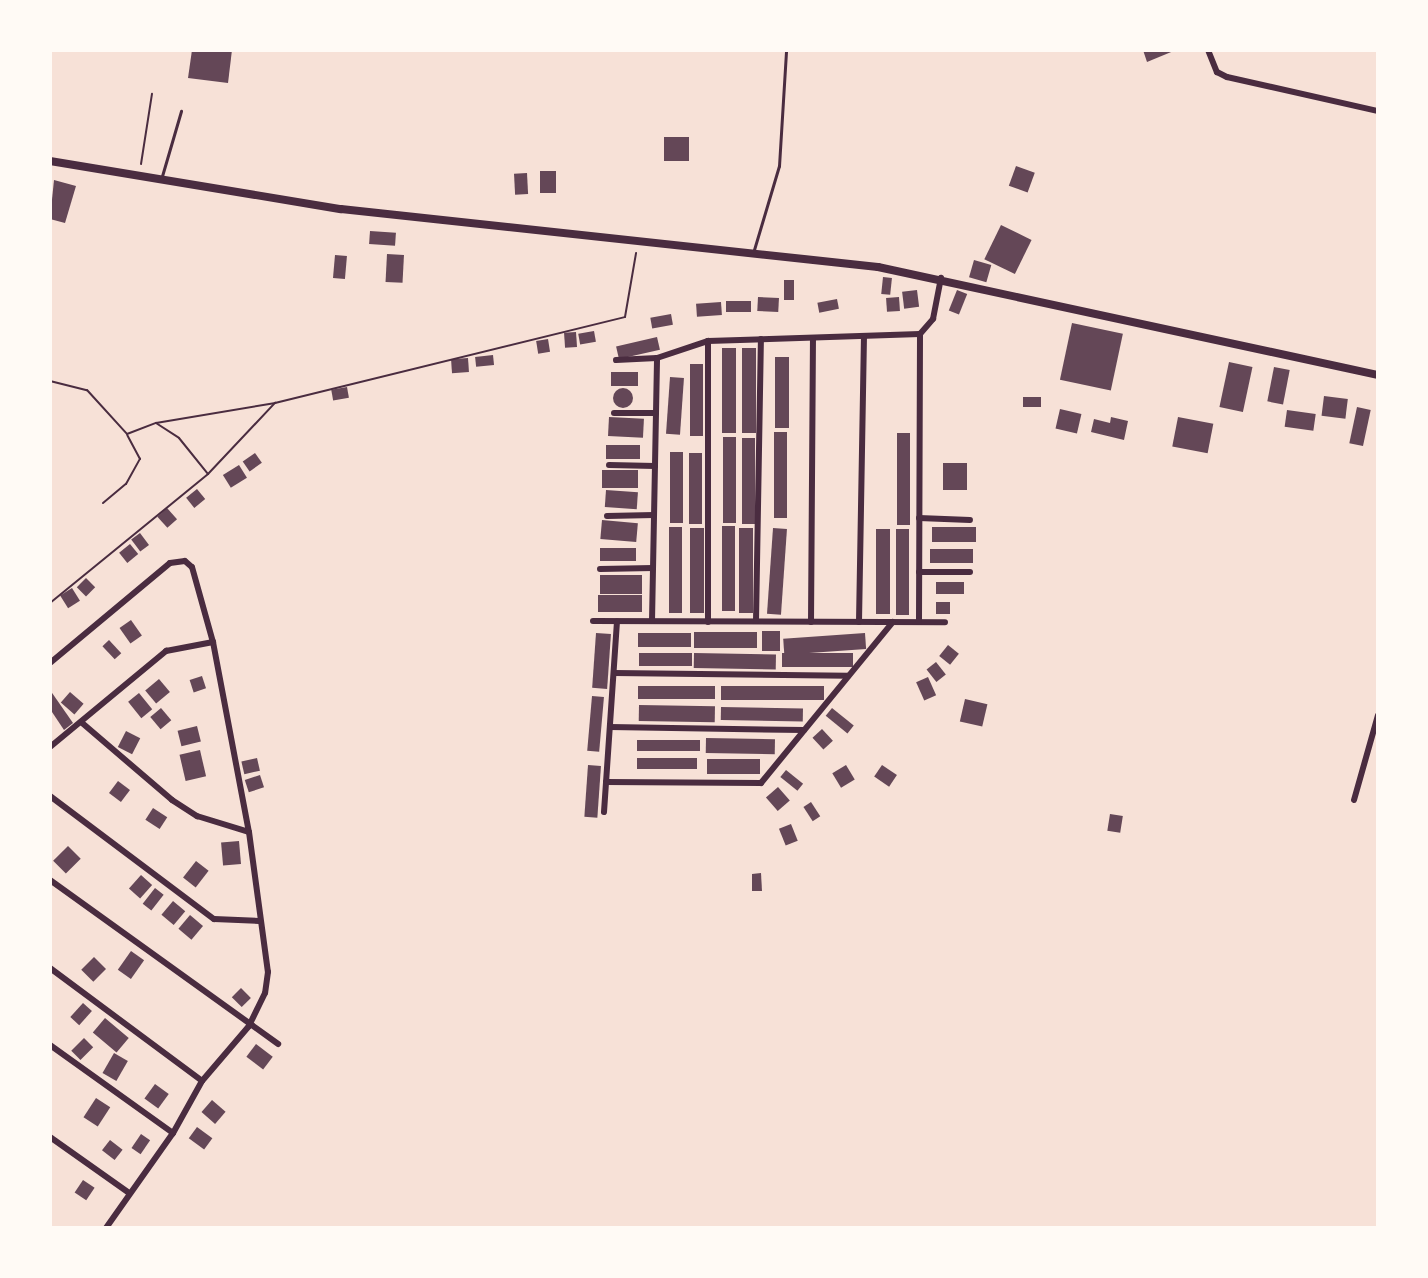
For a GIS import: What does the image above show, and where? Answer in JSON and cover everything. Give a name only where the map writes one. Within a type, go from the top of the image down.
[{"type":"main road","points":[[50,161],[162,176],[341,209],[753,253],[941,278],[1378,375]]},
{"type":"street","points":[[1208,50],[1217,72],[1227,77],[1378,111]]},
{"type":"street","points":[[919,622],[920,334],[933,319],[941,278]]},
{"type":"street","points":[[616,360],[657,358],[708,341],[920,334]]},
{"type":"street","points":[[859,622],[864,336]]},
{"type":"street","points":[[811,622],[813,338]]},
{"type":"street","points":[[756,621],[761,339]]},
{"type":"street","points":[[708,341],[708,622]]},
{"type":"street","points":[[652,621],[657,358]]},
{"type":"street","points":[[614,413],[656,413]]},
{"type":"street","points":[[609,465],[655,466]]},
{"type":"street","points":[[607,516],[654,515]]},
{"type":"street","points":[[919,518],[970,520]]},
{"type":"street","points":[[50,663],[178,560],[197,574],[249,832],[268,972],[265,993],[249,1026],[202,1081],[173,1133],[106,1228]]},
{"type":"street","points":[[600,569],[653,568]]},
{"type":"street","points":[[919,572],[970,572]]},
{"type":"street","points":[[593,621],[945,622]]},
{"type":"street","points":[[604,812],[617,621]]},
{"type":"street","points":[[606,782],[761,783],[893,622]]},
{"type":"street","points":[[50,747],[166,651],[213,642]]},
{"type":"street","points":[[614,673],[848,676]]},
{"type":"street","points":[[1354,800],[1378,715]]},
{"type":"street","points":[[81,722],[172,800],[197,816],[249,832]]},
{"type":"street","points":[[610,727],[804,730]]},
{"type":"street","points":[[50,796],[214,919],[259,921]]},
{"type":"street","points":[[50,880],[278,1044]]},
{"type":"street","points":[[50,968],[202,1081]]},
{"type":"street","points":[[50,1045],[173,1133]]},
{"type":"street","points":[[50,1137],[129,1193]]},
{"type":"lane","points":[[753,253],[779,166],[786,50]]},
{"type":"lane","points":[[162,176],[181,111]]},
{"type":"path","points":[[139,173],[152,94]]},
{"type":"path","points":[[127,434],[156,423],[275,403],[625,317],[638,241]]},
{"type":"path","points":[[50,381],[87,390],[127,434],[140,459],[126,484],[103,503]]},
{"type":"path","points":[[50,603],[197,478],[208,474],[275,403]]},
{"type":"path","points":[[156,423],[179,438],[208,474]]},
{"type":"building","points":[[192,50],[232,50],[228,83],[188,78]]},
{"type":"building","points":[[1143,50],[1176,50],[1147,62]]},
{"type":"building","points":[[664,137],[689,137],[689,161],[664,161]]},
{"type":"building","points":[[1016,166],[1035,173],[1028,193],[1009,186]]},
{"type":"building","points":[[540,171],[556,171],[556,193],[540,193]]},
{"type":"building","points":[[527,173],[528,194],[515,195],[514,174]]},
{"type":"building","points":[[54,180],[76,186],[65,223],[50,219]]},
{"type":"building","points":[[1001,225],[1032,240],[1015,274],[984,259]]},
{"type":"building","points":[[370,231],[396,233],[395,246],[369,244]]},
{"type":"building","points":[[387,254],[404,255],[403,283],[386,282]]},
{"type":"building","points":[[335,255],[347,256],[345,279],[333,278]]},
{"type":"building","points":[[974,260],[991,265],[986,282],[969,277]]},
{"type":"building","points":[[883,277],[892,278],[890,295],[881,294]]},
{"type":"building","points":[[784,280],[794,280],[794,300],[784,300]]},
{"type":"building","points":[[917,290],[919,307],[904,309],[902,292]]},
{"type":"building","points":[[957,290],[967,294],[959,315],[949,310]]},
{"type":"building","points":[[758,297],[779,298],[778,312],[757,311]]},
{"type":"building","points":[[899,297],[900,311],[887,312],[886,298]]},
{"type":"building","points":[[837,299],[839,309],[819,313],[817,303]]},
{"type":"building","points":[[726,301],[751,301],[751,312],[726,312]]},
{"type":"building","points":[[721,302],[722,315],[697,317],[696,304]]},
{"type":"building","points":[[671,314],[673,325],[652,328],[650,318]]},
{"type":"building","points":[[1072,323],[1123,334],[1111,391],[1060,380]]},
{"type":"building","points":[[594,331],[596,342],[580,345],[578,334]]},
{"type":"building","points":[[576,332],[577,347],[565,348],[564,333]]},
{"type":"building","points":[[657,337],[660,350],[619,359],[616,346]]},
{"type":"building","points":[[548,339],[550,352],[538,354],[536,341]]},
{"type":"building","points":[[722,348],[736,348],[736,433],[722,433]]},
{"type":"building","points":[[742,348],[756,348],[756,433],[742,433]]},
{"type":"building","points":[[493,355],[494,365],[476,367],[475,357]]},
{"type":"building","points":[[775,357],[789,357],[789,428],[775,428]]},
{"type":"building","points":[[468,358],[469,372],[452,373],[451,359]]},
{"type":"building","points":[[1229,362],[1252,367],[1243,412],[1219,407]]},
{"type":"building","points":[[690,364],[703,364],[703,436],[690,436]]},
{"type":"building","points":[[1274,367],[1290,370],[1283,404],[1267,401]]},
{"type":"building","points":[[611,372],[638,372],[638,386],[611,386]]},
{"type":"building","points":[[670,377],[684,378],[680,435],[666,434]]},
{"type":"building","points":[[347,387],[349,398],[333,401],[331,390]]},
{"type":"building","points":[[623,388],[630,391],[633,398],[630,405],[623,408],[616,405],[613,398],[616,391]]},
{"type":"building","points":[[1324,396],[1348,399],[1345,419],[1322,416]]},
{"type":"building","points":[[1023,397],[1041,397],[1041,407],[1023,407]]},
{"type":"building","points":[[1357,407],[1371,410],[1363,446],[1349,443]]},
{"type":"building","points":[[1060,409],[1081,414],[1077,433],[1056,428]]},
{"type":"building","points":[[1287,410],[1316,414],[1313,431],[1285,427]]},
{"type":"building","points":[[609,417],[644,419],[643,438],[608,436]]},
{"type":"building","points":[[1111,417],[1128,421],[1124,440],[1091,432],[1094,419],[1110,423]]},
{"type":"building","points":[[1178,417],[1213,424],[1208,453],[1172,446]]},
{"type":"building","points":[[774,432],[787,432],[787,518],[774,518]]},
{"type":"building","points":[[897,433],[910,433],[910,525],[897,525]]},
{"type":"building","points":[[723,437],[736,437],[736,523],[723,523]]},
{"type":"building","points":[[742,438],[755,438],[755,524],[742,524]]},
{"type":"building","points":[[606,445],[640,445],[640,459],[606,459]]},
{"type":"building","points":[[670,452],[683,452],[683,523],[670,523]]},
{"type":"building","points":[[255,453],[262,463],[250,471],[243,462]]},
{"type":"building","points":[[689,453],[702,453],[702,524],[689,524]]},
{"type":"building","points":[[943,463],[967,463],[967,490],[943,490]]},
{"type":"building","points":[[239,465],[247,478],[231,488],[223,475]]},
{"type":"building","points":[[602,470],[638,470],[638,488],[602,488]]},
{"type":"building","points":[[197,489],[205,499],[194,508],[186,498]]},
{"type":"building","points":[[606,490],[638,492],[637,509],[605,507]]},
{"type":"building","points":[[167,508],[177,519],[167,528],[157,517]]},
{"type":"building","points":[[602,520],[638,523],[636,542],[600,539]]},
{"type":"building","points":[[722,526],[735,526],[735,611],[722,611]]},
{"type":"building","points":[[669,527],[682,527],[682,613],[669,613]]},
{"type":"building","points":[[932,527],[976,527],[976,542],[932,542]]},
{"type":"building","points":[[690,528],[704,528],[704,613],[690,613]]},
{"type":"building","points":[[739,528],[753,528],[753,613],[739,613]]},
{"type":"building","points":[[773,528],[787,529],[781,615],[767,614]]},
{"type":"building","points":[[876,529],[890,529],[890,614],[876,614]]},
{"type":"building","points":[[896,529],[909,529],[909,615],[896,615]]},
{"type":"building","points":[[140,533],[149,545],[140,552],[131,540]]},
{"type":"building","points":[[130,544],[138,554],[127,563],[119,553]]},
{"type":"building","points":[[600,548],[636,548],[636,561],[600,561]]},
{"type":"building","points":[[930,549],[973,549],[973,563],[930,563]]},
{"type":"building","points":[[600,575],[642,575],[642,594],[600,594]]},
{"type":"building","points":[[86,578],[95,587],[86,596],[77,587]]},
{"type":"building","points":[[936,582],[964,582],[964,594],[936,594]]},
{"type":"building","points":[[72,588],[80,601],[68,608],[60,595]]},
{"type":"building","points":[[598,595],[642,595],[642,612],[598,612]]},
{"type":"building","points":[[936,602],[950,602],[950,614],[936,614]]},
{"type":"building","points":[[131,620],[142,636],[130,644],[120,628]]},
{"type":"building","points":[[762,631],[780,631],[780,651],[762,651]]},
{"type":"building","points":[[694,632],[757,632],[757,648],[694,648]]},
{"type":"building","points":[[596,633],[611,634],[607,689],[592,688]]},
{"type":"building","points":[[638,633],[691,633],[691,647],[638,647]]},
{"type":"building","points":[[865,633],[866,649],[784,655],[783,639]]},
{"type":"building","points":[[109,640],[121,653],[115,659],[102,646]]},
{"type":"building","points":[[948,645],[959,654],[950,665],[939,656]]},
{"type":"building","points":[[639,653],[692,653],[692,666],[639,666]]},
{"type":"building","points":[[694,653],[776,654],[776,669],[694,668]]},
{"type":"building","points":[[782,653],[853,653],[853,667],[782,667]]},
{"type":"building","points":[[936,662],[946,675],[936,682],[927,669]]},
{"type":"building","points":[[202,676],[206,688],[194,692],[190,680]]},
{"type":"building","points":[[928,677],[936,695],[924,701],[916,682]]},
{"type":"building","points":[[159,679],[170,692],[156,704],[145,691]]},
{"type":"building","points":[[638,686],[715,686],[715,699],[638,699]]},
{"type":"building","points":[[721,686],[824,686],[824,700],[721,700]]},
{"type":"building","points":[[50,690],[73,723],[64,730],[50,709]]},
{"type":"building","points":[[70,692],[84,704],[74,714],[61,703]]},
{"type":"building","points":[[139,693],[152,709],[141,718],[128,702]]},
{"type":"building","points":[[592,696],[604,697],[599,752],[587,751]]},
{"type":"building","points":[[965,699],[987,704],[982,727],[960,721]]},
{"type":"building","points":[[639,705],[715,706],[715,722],[639,721]]},
{"type":"building","points":[[721,707],[803,708],[803,721],[721,720]]},
{"type":"building","points":[[161,708],[171,720],[161,729],[150,717]]},
{"type":"building","points":[[832,708],[854,726],[847,733],[826,716]]},
{"type":"building","points":[[197,726],[201,742],[181,746],[178,731]]},
{"type":"building","points":[[822,729],[833,741],[823,750],[812,738]]},
{"type":"building","points":[[126,731],[140,738],[132,754],[118,747]]},
{"type":"building","points":[[706,738],[775,739],[775,754],[706,753]]},
{"type":"building","points":[[637,740],[700,740],[700,751],[637,751]]},
{"type":"building","points":[[200,750],[206,776],[186,781],[180,755]]},
{"type":"building","points":[[257,758],[260,771],[244,774],[241,762]]},
{"type":"building","points":[[637,758],[697,758],[697,769],[637,769]]},
{"type":"building","points":[[707,759],[760,759],[760,774],[707,774]]},
{"type":"building","points":[[588,765],[601,766],[597,818],[584,817]]},
{"type":"building","points":[[846,765],[855,780],[841,788],[832,773]]},
{"type":"building","points":[[882,765],[897,775],[889,787],[874,777]]},
{"type":"building","points":[[786,770],[803,784],[797,791],[780,777]]},
{"type":"building","points":[[260,775],[264,787],[249,792],[245,780]]},
{"type":"building","points":[[118,781],[130,790],[121,802],[109,793]]},
{"type":"building","points":[[778,787],[790,801],[778,811],[766,797]]},
{"type":"building","points":[[811,802],[820,816],[813,821],[803,807]]},
{"type":"building","points":[[153,808],[167,817],[160,829],[145,820]]},
{"type":"building","points":[[1110,814],[1123,816],[1120,833],[1107,831]]},
{"type":"building","points":[[791,824],[798,841],[786,846],[779,829]]},
{"type":"building","points":[[239,841],[241,864],[223,865],[221,843]]},
{"type":"building","points":[[68,846],[81,859],[66,874],[53,861]]},
{"type":"building","points":[[196,861],[209,871],[196,887],[183,878]]},
{"type":"building","points":[[761,873],[762,891],[752,891],[752,874]]},
{"type":"building","points":[[141,875],[152,885],[140,898],[129,888]]},
{"type":"building","points":[[155,888],[164,895],[151,911],[143,904]]},
{"type":"building","points":[[173,901],[185,911],[174,925],[161,915]]},
{"type":"building","points":[[190,915],[203,926],[191,940],[178,929]]},
{"type":"building","points":[[131,951],[144,960],[131,979],[118,970]]},
{"type":"building","points":[[94,957],[106,969],[93,982],[81,970]]},
{"type":"building","points":[[241,988],[251,998],[242,1007],[232,997]]},
{"type":"building","points":[[83,1003],[92,1011],[79,1025],[70,1017]]},
{"type":"building","points":[[105,1018],[129,1038],[117,1052],[93,1033]]},
{"type":"building","points":[[84,1038],[93,1047],[80,1060],[71,1051]]},
{"type":"building","points":[[256,1044],[273,1057],[263,1069],[246,1057]]},
{"type":"building","points":[[114,1053],[128,1061],[116,1081],[102,1073]]},
{"type":"building","points":[[155,1084],[169,1094],[158,1109],[144,1099]]},
{"type":"building","points":[[96,1098],[110,1107],[98,1127],[83,1117]]},
{"type":"building","points":[[212,1100],[226,1112],[215,1124],[202,1112]]},
{"type":"building","points":[[197,1127],[212,1138],[204,1149],[189,1138]]},
{"type":"building","points":[[141,1134],[150,1140],[141,1154],[131,1148]]},
{"type":"building","points":[[110,1140],[123,1150],[115,1160],[102,1150]]},
{"type":"building","points":[[83,1180],[95,1188],[86,1200],[75,1192]]}]
